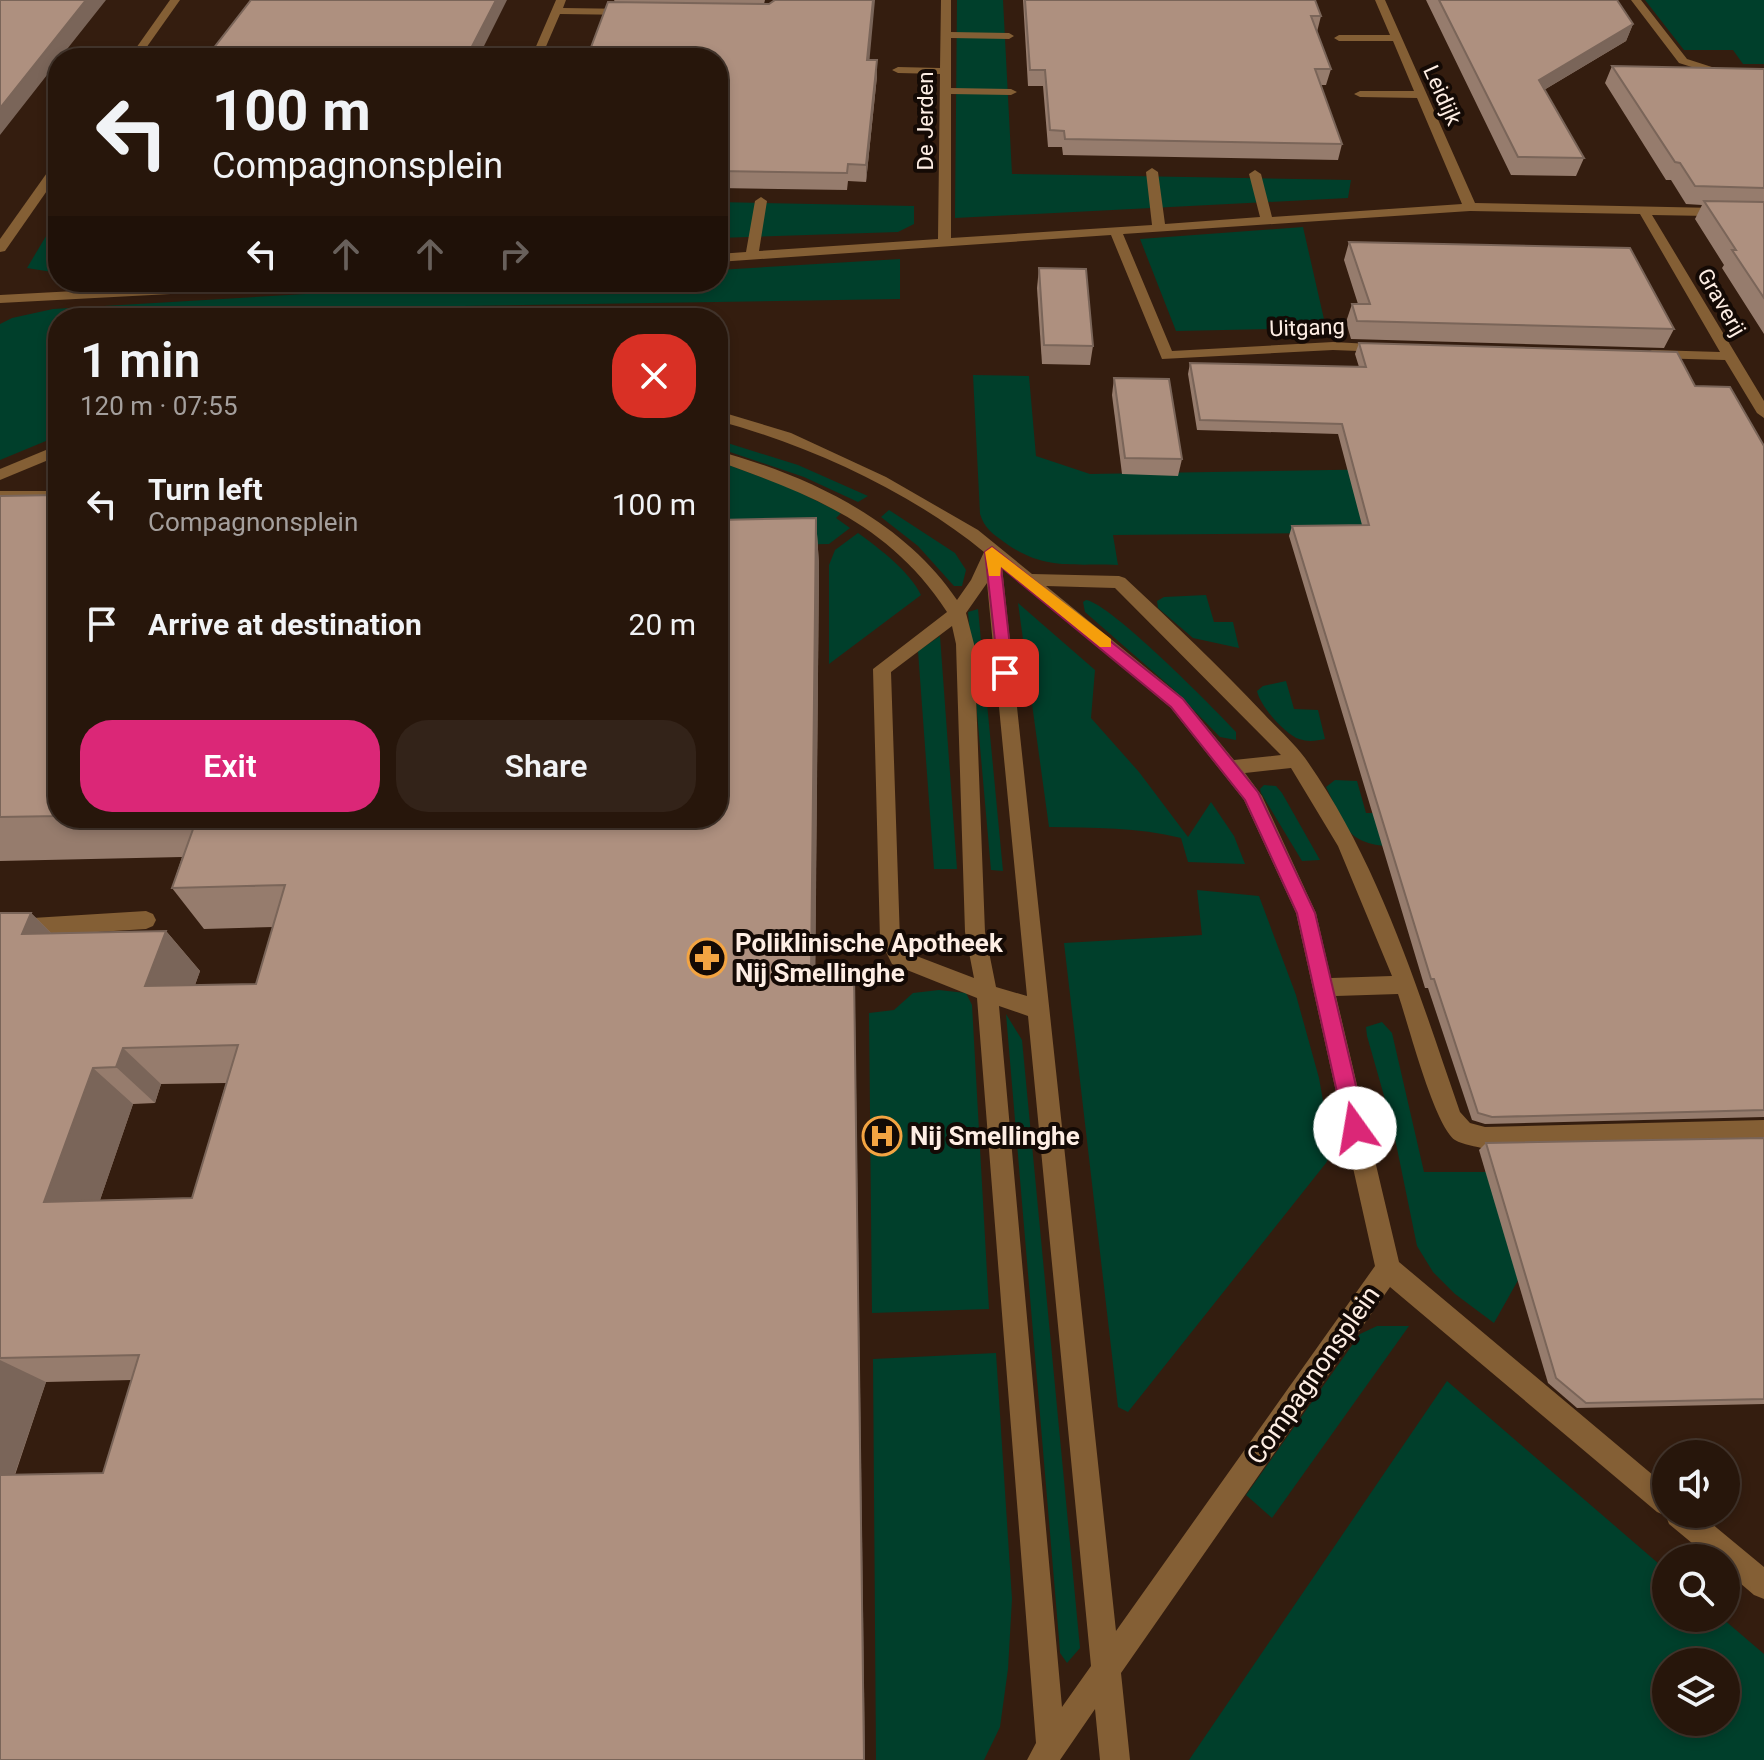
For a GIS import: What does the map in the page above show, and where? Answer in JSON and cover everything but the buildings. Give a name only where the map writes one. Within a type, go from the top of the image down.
[{"type":"street","points":[[141,48],[175,0]]},
{"type":"street","points":[[572,0],[602,1]]},
{"type":"street","name":"De Jerden","points":[[944,243],[946,0]]},
{"type":"street","name":"Leidijk","points":[[1380,0],[1470,207]]},
{"type":"street","points":[[1636,0],[1683,61],[1714,71],[1764,72]]},
{"type":"street","points":[[540,48],[559,6],[644,13]]},
{"type":"street","points":[[946,35],[1009,36]]},
{"type":"street","points":[[1339,38],[1397,38]]},
{"type":"street","points":[[898,70],[946,71]]},
{"type":"street","points":[[945,91],[1011,92]]},
{"type":"street","points":[[1360,94],[1421,95]]},
{"type":"street","points":[[1152,172],[1159,227]]},
{"type":"street","points":[[1255,174],[1267,220]]},
{"type":"street","points":[[0,248],[48,180]]},
{"type":"street","points":[[752,256],[761,201]]},
{"type":"street","points":[[728,257],[1470,207],[1764,213]]},
{"type":"street","name":"Graverij","points":[[1644,211],[1764,413]]},
{"type":"street","name":"Uitgang","points":[[1115,230],[1167,356],[1333,346],[1396,348]]},
{"type":"street","points":[[0,299],[132,292]]},
{"type":"street","points":[[1633,354],[1728,356]]},
{"type":"street","name":"Compagnonsplein","points":[[728,419],[781,433],[841,457],[950,520],[1029,580],[1177,703],[1252,796],[1306,913],[1388,1269],[1047,1754]]},
{"type":"street","points":[[8,472],[48,454]]},
{"type":"street","points":[[728,460],[819,493],[861,516],[933,577],[957,613],[965,644],[975,932],[987,993],[1047,1754]]},
{"type":"street","points":[[8,472],[48,466]]},
{"type":"street","points":[[0,496],[48,492]]},
{"type":"street","points":[[992,552],[979,582],[957,613],[882,669],[890,940],[899,958],[1040,1010]]},
{"type":"street","points":[[992,552],[1115,1760]]},
{"type":"street","points":[[1029,580],[1119,582],[1204,661],[1296,760],[1321,796],[1356,867],[1406,985],[1451,1118],[1463,1132],[1485,1138],[1764,1131]]},
{"type":"street","points":[[1229,768],[1296,760]]},
{"type":"street","points":[[0,929],[146,920]]},
{"type":"street","points":[[1322,987],[1406,985]]},
{"type":"street","points":[[1388,1269],[1652,1491]]},
{"type":"street","points":[[1696,1528],[1764,1585]]},
{"type":"green space","points":[[957,0],[1003,0],[1012,174],[1351,180],[1348,198],[955,218]]},
{"type":"green space","points":[[1645,0],[1764,0],[1764,64],[1743,64],[1733,50],[1684,50]]},
{"type":"green space","points":[[728,202],[914,206],[914,224],[898,232],[728,238]]},
{"type":"green space","points":[[1303,227],[1326,328],[1176,331],[1140,239]]},
{"type":"green space","points":[[48,233],[48,271],[27,268]]},
{"type":"green space","points":[[900,259],[900,299],[401,308],[70,308],[341,292],[728,292],[728,269]]},
{"type":"green space","points":[[48,310],[48,440],[0,460],[0,324],[12,318]]},
{"type":"green space","points":[[973,375],[1029,376],[1036,456],[1090,474],[1751,463],[1764,529],[1113,535],[1118,565],[1058,564],[1018,551],[989,530],[982,519]]},
{"type":"green space","points":[[728,443],[798,465],[868,496],[858,502],[804,477],[728,451]]},
{"type":"green space","points":[[728,465],[791,488],[841,513],[836,518],[850,528],[829,544],[728,546]]},
{"type":"green space","points":[[889,510],[955,553],[966,570],[962,586],[954,586],[918,546],[881,517]]},
{"type":"green space","points":[[858,533],[902,569],[921,595],[829,664],[829,565],[835,550]]},
{"type":"green space","points":[[1206,595],[1214,622],[1233,622],[1239,648],[1193,638],[1158,608],[1157,601],[1164,597]]},
{"type":"green space","points":[[1086,600],[1117,619],[1162,658],[1236,732],[1236,740],[1220,737],[1173,689],[1085,612],[1083,602]]},
{"type":"green space","points":[[1018,603],[1095,670],[1091,718],[1139,772],[1188,837],[1211,802],[1234,836],[1245,864],[1188,862],[1181,838],[1165,834],[1049,827]]},
{"type":"green space","points":[[978,609],[1003,871],[991,870],[968,612]]},
{"type":"green space","points":[[940,636],[957,869],[934,869],[918,651]]},
{"type":"green space","points":[[1286,681],[1294,709],[1318,710],[1325,739],[1309,741],[1293,736],[1280,726],[1263,704],[1257,691],[1263,686]]},
{"type":"green space","points":[[1335,780],[1357,781],[1366,813],[1385,813],[1396,847],[1366,842],[1350,832],[1326,787]]},
{"type":"green space","points":[[1264,785],[1276,786],[1282,793],[1320,860],[1302,861],[1261,793]]},
{"type":"green space","points":[[1197,890],[1259,896],[1296,995],[1319,1078],[1332,1152],[1128,1412],[1118,1407],[1064,943],[1202,935]]},
{"type":"green space","points":[[939,990],[966,993],[972,1005],[989,1309],[872,1313],[869,1013],[894,1010],[913,993]]},
{"type":"green space","points":[[1006,1014],[1022,1040],[1080,1648],[1067,1663],[1060,1653]]},
{"type":"green space","points":[[1382,1022],[1392,1033],[1424,1172],[1524,1172],[1544,1234],[1494,1323],[1455,1294],[1433,1272],[1417,1246],[1392,1124],[1367,1036],[1366,1027]]},
{"type":"green space","points":[[1377,1326],[1409,1326],[1272,1518],[1246,1495],[1360,1334]]},
{"type":"green space","points":[[996,1353],[1012,1599],[1008,1669],[1000,1727],[984,1760],[876,1760],[873,1359]]},
{"type":"green space","points":[[1447,1381],[1652,1558],[1652,1632],[1738,1632],[1764,1654],[1764,1760],[1189,1760]]},
{"type":"slow traffic","points":[[994,572],[992,552],[1105,643]]},
{"type":"place","name":"Poliklinische Apotheek Nij Smellinghe","points":[[707,958]]},
{"type":"place","name":"Nij Smellinghe","points":[[882,1136]]},
{"type":"route","points":[[1005,673],[992,552],[1177,703],[1252,796],[1306,913],[1355,1128]]}]
